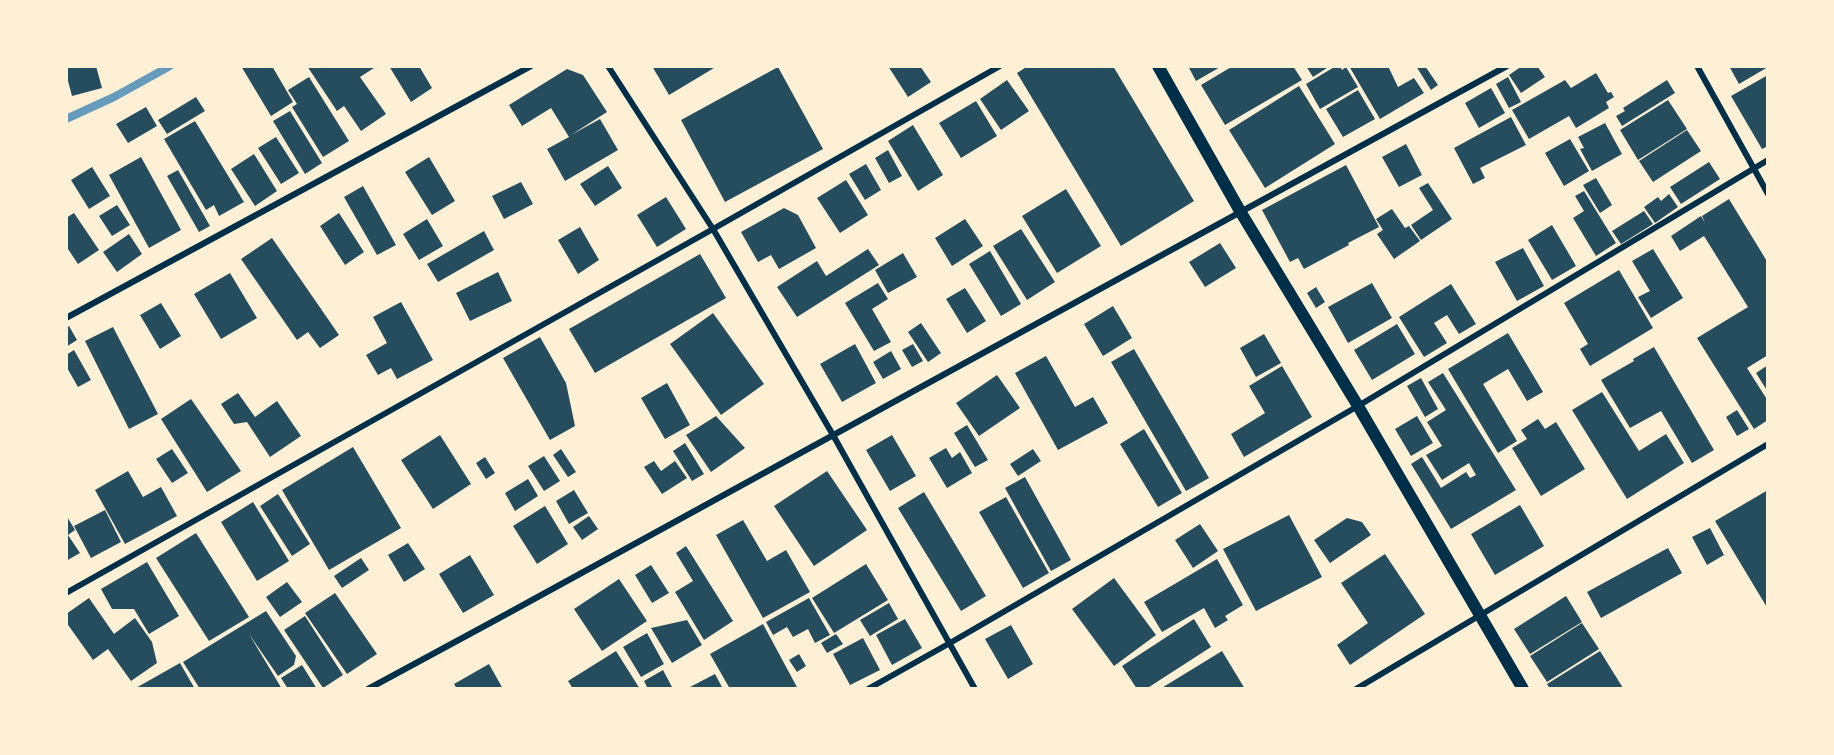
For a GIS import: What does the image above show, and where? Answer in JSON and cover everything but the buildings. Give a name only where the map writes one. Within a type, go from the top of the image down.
[{"type":"main road","points":[[1158,66],[1240,211],[1358,406],[1523,689]]},
{"type":"street","points":[[66,318],[531,66]]},
{"type":"street","points":[[608,66],[713,230],[833,435],[975,689]]},
{"type":"street","points":[[66,593],[1000,66]]},
{"type":"street","points":[[368,689],[1507,66]]},
{"type":"street","points":[[1697,66],[1768,194]]},
{"type":"street","points":[[867,689],[1358,406],[1768,160]]},
{"type":"street","points":[[1356,689],[1768,444]]},
{"type":"waterway","points":[[66,119],[114,97],[170,66]]}]
